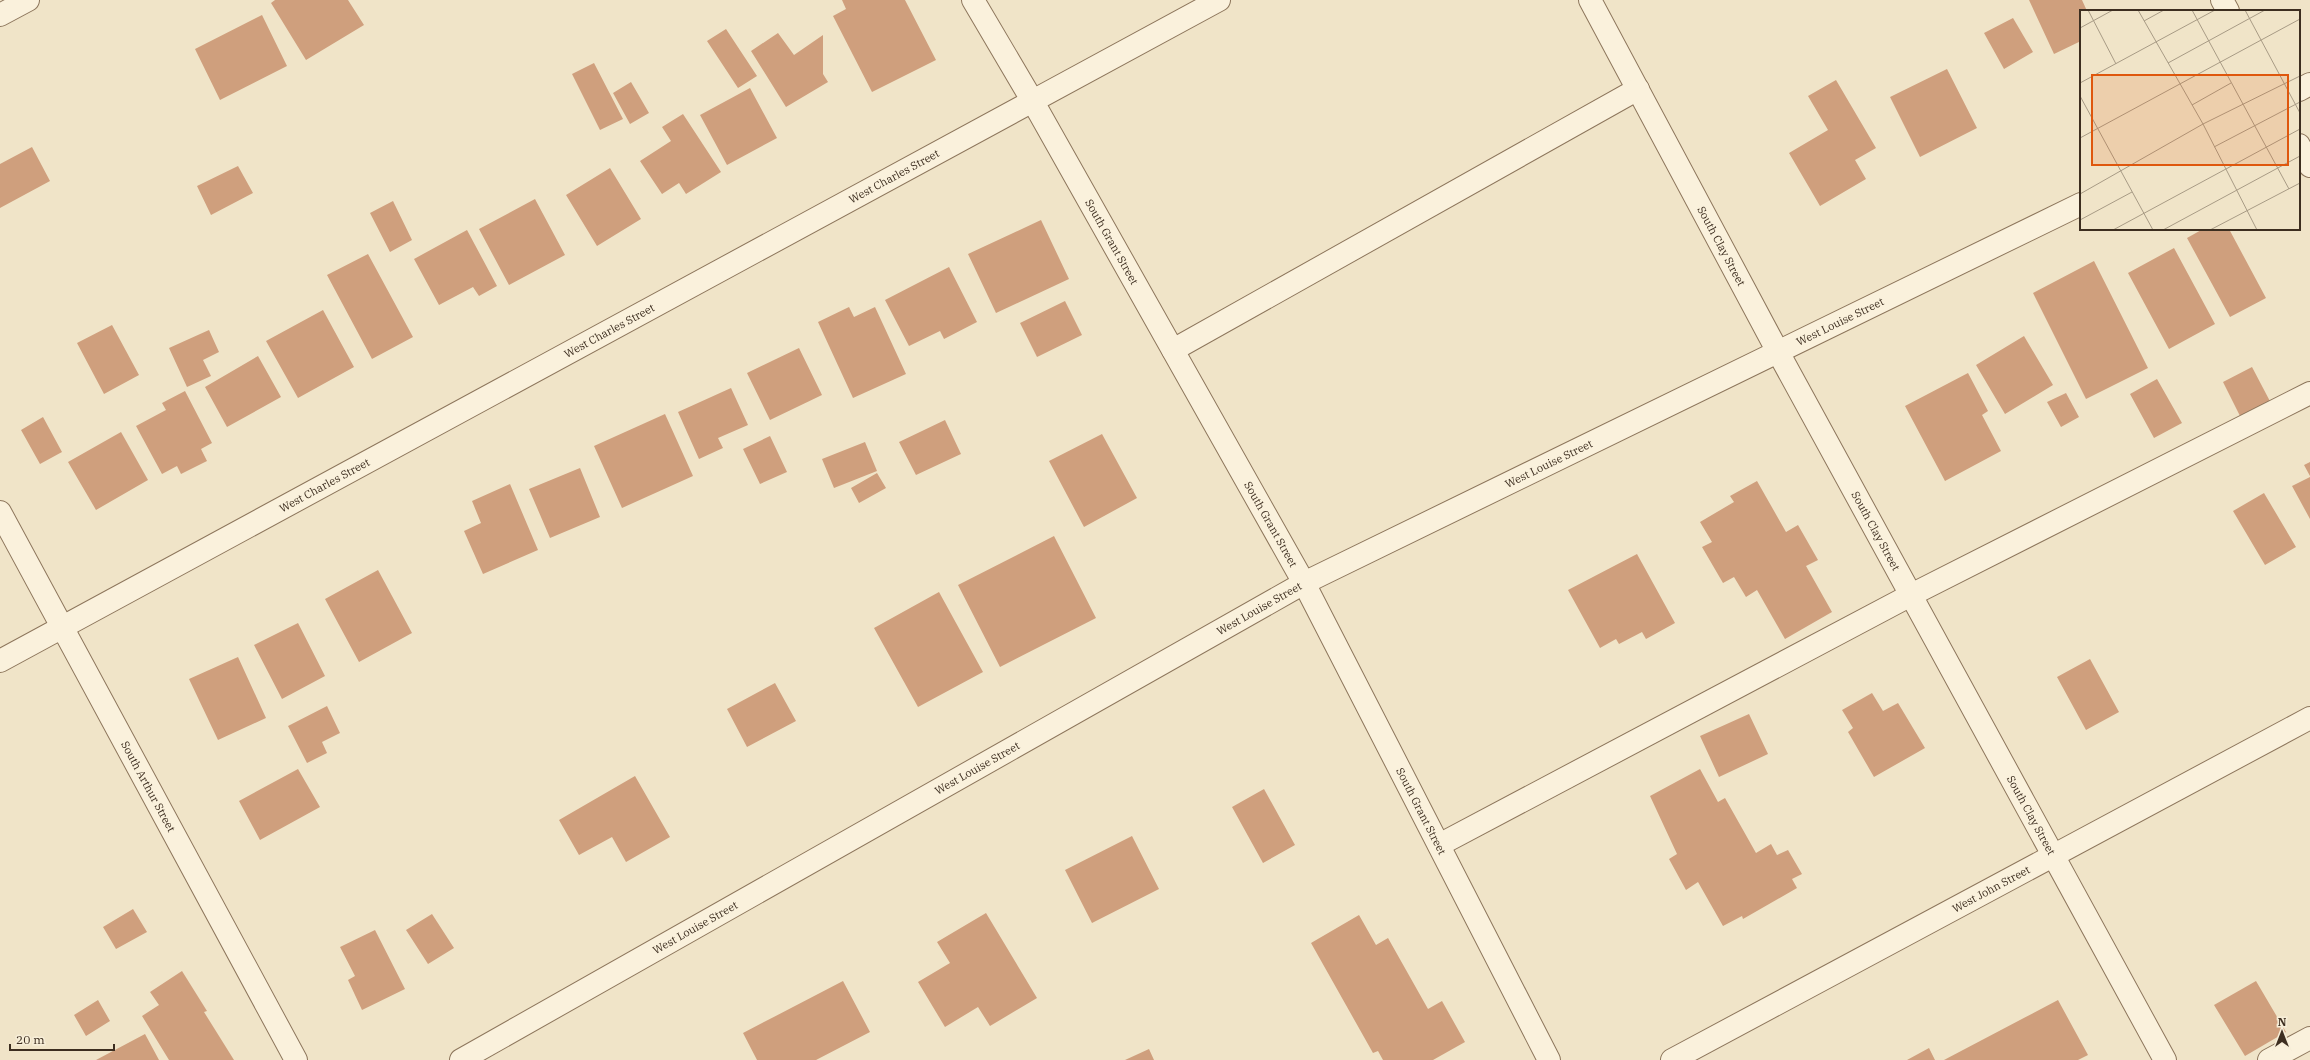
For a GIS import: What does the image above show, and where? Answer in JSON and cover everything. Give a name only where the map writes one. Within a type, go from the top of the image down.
[{"type":"street","points":[[0,15],[28,0]]},
{"type":"street","name":"South Grant Street","points":[[973,0],[1032,100],[1304,583],[1549,1060]]},
{"type":"street","name":"West Charles Street","points":[[0,661],[1032,100],[1219,0]]},
{"type":"street","name":"South Clay Street","points":[[1590,0],[1778,352],[2165,1060]]},
{"type":"street","points":[[2222,0],[2227,10]]},
{"type":"street","points":[[2300,89],[2310,84]]},
{"type":"street","points":[[1173,350],[1638,89]]},
{"type":"street","points":[[2300,147],[2310,166]]},
{"type":"street","name":"West Louise Street","points":[[461,1060],[1304,583],[2080,204]]},
{"type":"street","points":[[1439,845],[1911,595],[2310,393]]},
{"type":"street","name":"South Arthur Street","points":[[0,512],[296,1060]]},
{"type":"street","name":"West John Street","points":[[1672,1060],[2310,718]]},
{"type":"street","points":[[2269,1060],[2310,1038]]},
{"type":"building","points":[[275,0],[348,0],[364,25],[306,60],[271,3]]},
{"type":"building","points":[[842,0],[905,0],[936,60],[872,92],[833,16],[846,9]]},
{"type":"building","points":[[2029,0],[2082,0],[2087,10],[2080,10],[2080,41],[2054,54]]},
{"type":"building","points":[[262,15],[287,66],[220,100],[195,49]]},
{"type":"building","points":[[2013,18],[2033,52],[2004,69],[1984,33]]},
{"type":"building","points":[[726,29],[757,76],[738,88],[707,41]]},
{"type":"building","points":[[778,33],[794,55],[823,35],[823,74],[828,82],[786,107],[751,51]]},
{"type":"building","points":[[594,63],[623,119],[600,130],[572,74]]},
{"type":"building","points":[[1947,69],[1977,128],[1920,157],[1890,97]]},
{"type":"building","points":[[1836,80],[1876,148],[1855,160],[1866,179],[1820,206],[1789,153],[1828,130],[1808,96]]},
{"type":"building","points":[[631,82],[649,113],[630,124],[613,93]]},
{"type":"building","points":[[750,88],[777,138],[727,165],[700,115]]},
{"type":"building","points":[[683,114],[721,172],[686,194],[679,183],[662,194],[640,161],[671,141],[662,127]]},
{"type":"building","points":[[32,147],[50,181],[0,208],[0,164]]},
{"type":"building","points":[[238,166],[253,193],[211,215],[197,186]]},
{"type":"building","points":[[610,168],[641,219],[597,246],[566,195]]},
{"type":"building","points":[[535,199],[565,255],[509,285],[479,229]]},
{"type":"building","points":[[393,201],[412,240],[390,252],[370,213]]},
{"type":"building","points":[[1041,220],[1069,279],[996,313],[968,254]]},
{"type":"building","points":[[467,230],[497,286],[479,296],[473,287],[439,305],[414,259]]},
{"type":"building","points":[[2201,230],[2230,230],[2266,298],[2230,317],[2187,238]]},
{"type":"building","points":[[2174,248],[2215,324],[2169,349],[2128,273]]},
{"type":"building","points":[[368,254],[413,337],[372,359],[327,275]]},
{"type":"building","points":[[2094,261],[2148,368],[2086,399],[2033,293]]},
{"type":"building","points":[[949,267],[977,322],[944,339],[940,331],[909,346],[885,300]]},
{"type":"building","points":[[1065,301],[1082,335],[1037,357],[1020,323]]},
{"type":"building","points":[[849,307],[854,317],[875,307],[906,374],[853,398],[818,322]]},
{"type":"building","points":[[323,310],[354,367],[298,398],[266,341]]},
{"type":"building","points":[[112,325],[139,375],[104,394],[77,343]]},
{"type":"building","points":[[209,330],[219,352],[203,360],[211,376],[187,387],[169,348]]},
{"type":"building","points":[[2024,336],[2053,385],[2005,414],[1976,365]]},
{"type":"building","points":[[799,348],[822,395],[770,420],[747,373]]},
{"type":"building","points":[[258,356],[281,397],[227,427],[205,387]]},
{"type":"building","points":[[2252,367],[2273,407],[2243,422],[2223,382]]},
{"type":"building","points":[[1968,373],[1988,411],[1982,415],[2001,451],[1945,481],[1905,406]]},
{"type":"building","points":[[2157,379],[2182,423],[2154,438],[2130,394]]},
{"type":"building","points":[[731,388],[748,425],[718,438],[723,448],[699,459],[678,412]]},
{"type":"building","points":[[185,391],[212,443],[201,449],[207,461],[181,474],[177,466],[162,474],[136,426],[166,410],[162,403]]},
{"type":"building","points":[[2066,393],[2079,417],[2061,427],[2047,402]]},
{"type":"building","points":[[665,414],[693,476],[622,508],[594,446]]},
{"type":"building","points":[[43,417],[62,452],[40,464],[21,430]]},
{"type":"building","points":[[945,420],[961,454],[916,475],[899,442]]},
{"type":"building","points":[[121,432],[148,480],[96,510],[68,462]]},
{"type":"building","points":[[1102,434],[1137,498],[1084,527],[1049,461]]},
{"type":"building","points":[[770,436],[787,472],[760,484],[743,449]]},
{"type":"building","points":[[865,442],[877,471],[834,488],[822,459]]},
{"type":"building","points":[[2310,462],[2310,476],[2304,465]]},
{"type":"building","points":[[580,468],[600,517],[550,538],[529,489]]},
{"type":"building","points":[[877,473],[886,488],[859,503],[851,488]]},
{"type":"building","points":[[2310,477],[2310,519],[2292,486]]},
{"type":"building","points":[[1757,481],[1786,532],[1798,525],[1818,560],[1806,566],[1832,612],[1785,639],[1757,590],[1746,597],[1734,577],[1723,583],[1702,547],[1712,542],[1700,522],[1734,502],[1730,496]]},
{"type":"building","points":[[510,484],[538,550],[483,574],[464,531],[481,523],[472,501]]},
{"type":"building","points":[[2264,493],[2296,547],[2265,565],[2233,511]]},
{"type":"building","points":[[1054,536],[1096,618],[1000,667],[958,585]]},
{"type":"building","points":[[1637,554],[1675,623],[1646,639],[1642,632],[1619,644],[1616,639],[1600,648],[1568,590]]},
{"type":"building","points":[[378,570],[412,633],[359,662],[325,599]]},
{"type":"building","points":[[939,592],[983,672],[918,707],[874,628]]},
{"type":"building","points":[[298,623],[325,676],[282,699],[254,645]]},
{"type":"building","points":[[238,657],[266,718],[218,740],[189,679]]},
{"type":"building","points":[[2090,659],[2119,712],[2086,730],[2057,677]]},
{"type":"building","points":[[775,683],[796,721],[747,747],[727,709]]},
{"type":"building","points":[[1872,693],[1883,711],[1898,703],[1925,748],[1874,777],[1848,732],[1853,728],[1842,710]]},
{"type":"building","points":[[327,706],[340,733],[322,742],[327,753],[307,763],[288,726]]},
{"type":"building","points":[[1749,714],[1768,754],[1719,777],[1700,736]]},
{"type":"building","points":[[298,769],[320,807],[260,840],[239,801]]},
{"type":"building","points":[[1700,769],[1718,802],[1725,798],[1756,853],[1771,844],[1777,855],[1788,850],[1802,874],[1792,879],[1797,888],[1743,919],[1742,916],[1723,926],[1698,882],[1686,890],[1669,859],[1677,854],[1650,796]]},
{"type":"building","points":[[635,776],[670,837],[626,862],[612,837],[579,855],[559,820]]},
{"type":"building","points":[[1264,789],[1295,845],[1263,863],[1232,807]]},
{"type":"building","points":[[1132,836],[1159,889],[1092,923],[1065,870]]},
{"type":"building","points":[[133,909],[147,932],[116,949],[103,927]]},
{"type":"building","points":[[986,913],[1037,998],[990,1026],[978,1007],[945,1027],[918,982],[950,963],[937,942]]},
{"type":"building","points":[[432,914],[454,948],[428,964],[406,930]]},
{"type":"building","points":[[1359,915],[1376,945],[1388,938],[1428,1009],[1442,1001],[1465,1042],[1433,1060],[1383,1060],[1378,1051],[1373,1053],[1311,943]]},
{"type":"building","points":[[375,930],[405,989],[362,1010],[348,980],[355,976],[340,947]]},
{"type":"building","points":[[182,971],[207,1011],[204,1012],[234,1060],[169,1060],[142,1016],[159,1005],[150,992]]},
{"type":"building","points":[[843,981],[870,1032],[816,1060],[757,1060],[743,1033]]},
{"type":"building","points":[[2256,981],[2286,1032],[2245,1056],[2214,1005]]},
{"type":"building","points":[[98,1000],[110,1021],[86,1036],[74,1015]]},
{"type":"building","points":[[2058,1000],[2088,1055],[2078,1060],[1944,1060]]},
{"type":"building","points":[[145,1034],[159,1060],[96,1060]]},
{"type":"building","points":[[1929,1048],[1935,1060],[1907,1060]]},
{"type":"building","points":[[1149,1049],[1154,1060],[1125,1060]]}]
